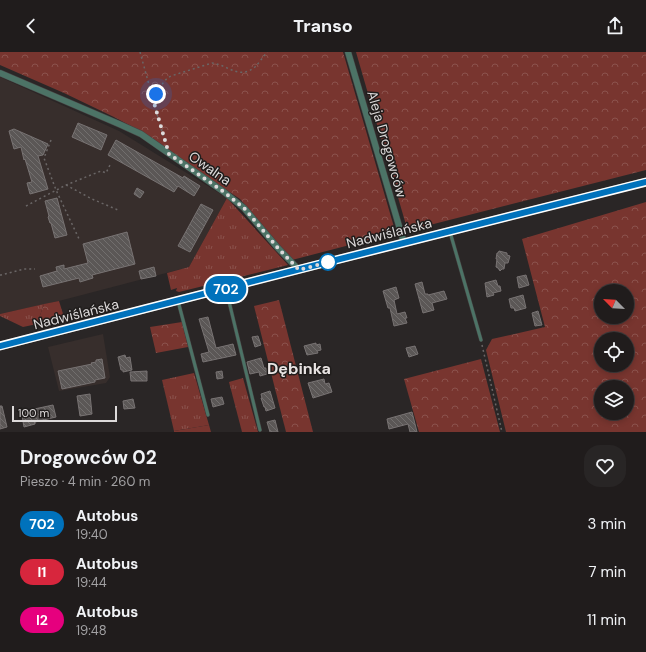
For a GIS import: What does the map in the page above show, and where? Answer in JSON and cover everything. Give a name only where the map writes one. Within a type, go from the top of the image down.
[{"type":"main road","name":"Nadwiślańska","points":[[0,346],[646,182]]},
{"type":"street","name":"Aleja Drogowców","points":[[348,52],[404,243]]},
{"type":"street","name":"Owalna","points":[[0,73],[140,134],[224,192],[244,208],[299,270]]},
{"type":"lane","points":[[450,232],[481,340]]},
{"type":"lane","points":[[226,289],[260,430]]},
{"type":"lane","points":[[178,301],[208,415]]},
{"type":"path","points":[[140,52],[169,154]]},
{"type":"path","points":[[152,96],[156,94],[166,78],[171,76],[212,63],[219,64],[228,69],[246,72],[256,66],[267,52]]},
{"type":"path","points":[[51,140],[44,158],[56,190],[80,241]]},
{"type":"path","points":[[26,206],[66,185],[102,171],[106,173],[110,165]]},
{"type":"path","points":[[66,185],[92,200],[118,210]]},
{"type":"path","points":[[0,275],[24,269],[35,269]]},
{"type":"path","points":[[481,340],[502,432]]},
{"type":"shaded area","points":[[0,77],[119,131],[227,198],[189,267],[59,301],[0,314]]},
{"type":"shaded area","points":[[103,334],[110,377],[106,383],[59,391],[48,347]]},
{"type":"green space","points":[[0,52],[343,52],[394,227],[392,234],[292,260],[240,199],[181,160],[149,136],[64,93],[0,65]]},
{"type":"green space","points":[[356,52],[646,52],[646,170],[418,228],[406,225]]},
{"type":"green space","points":[[227,198],[288,265],[179,292],[176,291],[177,288],[171,290],[167,273],[189,267]]},
{"type":"green space","points":[[646,202],[646,432],[506,432],[486,350],[492,339],[545,327],[522,239]]},
{"type":"green space","points":[[279,300],[313,432],[286,432],[254,306]]},
{"type":"green space","points":[[59,301],[64,317],[37,324],[44,304]]},
{"type":"green space","points":[[44,304],[37,324],[23,327],[0,316],[0,314]]},
{"type":"green space","points":[[182,322],[188,347],[156,353],[150,327]]},
{"type":"green space","points":[[481,359],[500,432],[419,432],[404,379]]},
{"type":"green space","points":[[194,373],[209,425],[174,431],[162,380]]},
{"type":"green space","points":[[243,378],[258,432],[242,432],[229,382]]},
{"type":"green space","points":[[209,425],[211,432],[174,432],[174,431]]},
{"type":"building","points":[[78,123],[107,135],[101,150],[72,137]]},
{"type":"building","points":[[14,129],[48,144],[43,155],[38,156],[48,189],[30,194],[27,183],[32,182],[21,147],[14,149],[9,131]]},
{"type":"building","points":[[116,140],[200,186],[194,196],[178,186],[174,192],[108,155]]},
{"type":"building","points":[[137,188],[144,192],[140,198],[134,194]]},
{"type":"building","points":[[57,198],[67,235],[55,238],[48,217],[45,201]]},
{"type":"building","points":[[201,204],[213,210],[190,252],[178,246]]},
{"type":"building","points":[[127,232],[135,264],[92,275],[93,278],[80,282],[79,278],[43,287],[40,276],[57,271],[56,267],[64,265],[64,269],[88,263],[83,244]]},
{"type":"building","points":[[499,251],[507,253],[507,255],[510,256],[508,263],[505,263],[504,269],[500,271],[496,267],[497,253]]},
{"type":"building","points":[[154,267],[156,276],[141,279],[139,271]]},
{"type":"building","points":[[526,275],[529,285],[519,288],[517,277]]},
{"type":"building","points":[[496,280],[501,291],[493,293],[494,295],[487,297],[485,283]]},
{"type":"building","points":[[422,282],[425,294],[428,295],[444,291],[447,299],[432,303],[434,310],[423,313],[415,284]]},
{"type":"building","points":[[396,287],[399,298],[394,300],[397,314],[405,312],[407,323],[394,326],[390,308],[388,308],[383,291]]},
{"type":"building","points":[[523,295],[526,308],[515,311],[514,308],[511,308],[509,299]]},
{"type":"building","points":[[538,311],[542,325],[535,326],[532,313]]},
{"type":"building","points":[[208,317],[216,348],[233,344],[236,355],[203,362],[201,354],[209,352],[199,319]]},
{"type":"building","points":[[258,336],[261,345],[255,347],[252,337]]},
{"type":"building","points":[[316,343],[316,345],[320,344],[321,350],[317,351],[318,353],[307,355],[304,346]]},
{"type":"building","points":[[415,346],[418,354],[409,357],[406,348]]},
{"type":"building","points":[[125,355],[126,358],[130,357],[132,370],[123,372],[123,370],[121,370],[118,357]]},
{"type":"building","points":[[261,358],[267,374],[260,376],[259,372],[250,374],[247,362]]},
{"type":"building","points":[[102,359],[105,378],[95,380],[95,382],[62,389],[58,371],[92,364],[91,363],[96,362],[96,360]]},
{"type":"building","points":[[147,371],[147,381],[131,381],[130,372]]},
{"type":"building","points":[[222,371],[223,378],[217,379],[216,372]]},
{"type":"building","points":[[324,379],[325,384],[329,383],[332,392],[313,398],[308,383]]},
{"type":"building","points":[[270,391],[275,408],[266,411],[261,394]]},
{"type":"building","points":[[90,394],[92,414],[80,416],[77,396]]},
{"type":"building","points":[[222,397],[224,404],[213,407],[211,399]]},
{"type":"building","points":[[133,399],[135,408],[124,409],[123,401]]},
{"type":"building","points":[[53,405],[56,417],[35,422],[35,424],[24,427],[22,416],[26,415],[25,411]]},
{"type":"building","points":[[0,406],[2,406],[7,427],[0,429]]},
{"type":"building","points":[[412,412],[417,432],[410,432],[408,424],[389,429],[387,419]]},
{"type":"building","points":[[275,420],[278,432],[270,432],[267,422]]},
{"type":"bus line","name":"702","points":[[0,346],[646,182]]},
{"type":"district","name":"Dębinka","points":[[299,368]]},
{"type":"route","points":[[156,94],[152,96],[169,154],[224,192],[244,208],[299,270],[328,262]]}]
